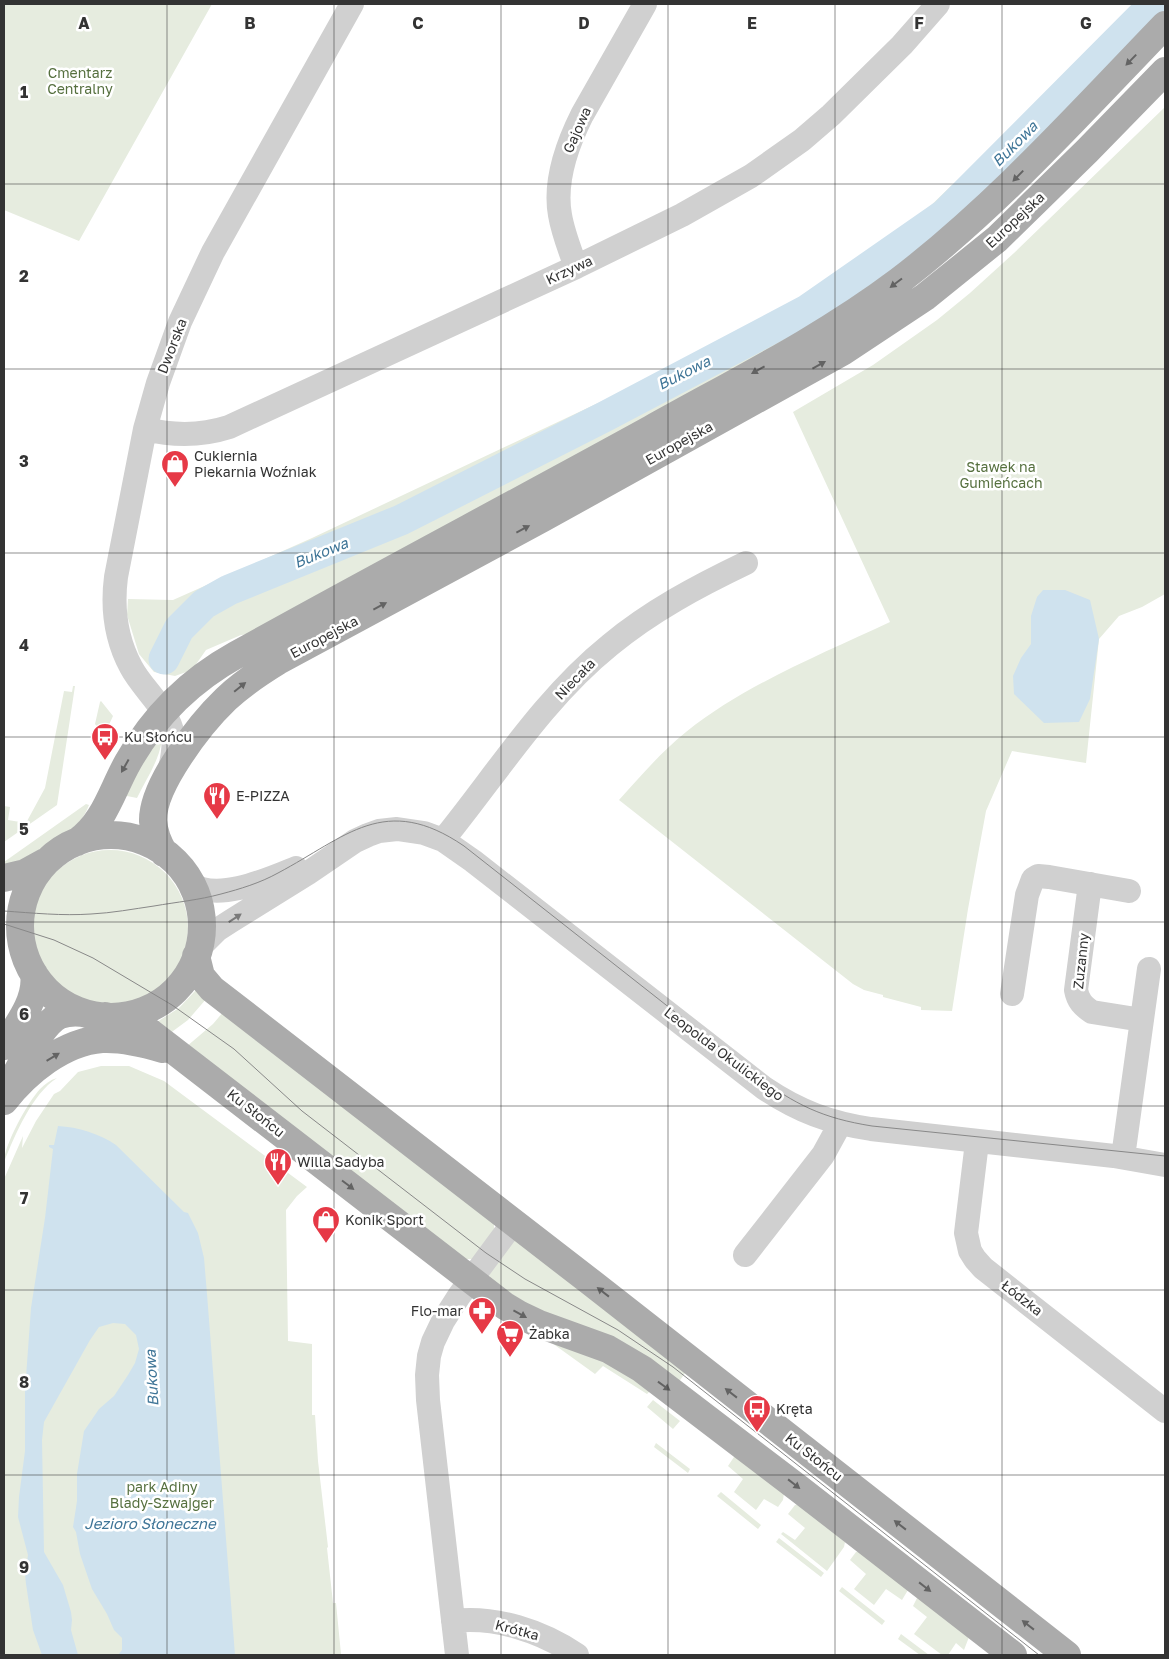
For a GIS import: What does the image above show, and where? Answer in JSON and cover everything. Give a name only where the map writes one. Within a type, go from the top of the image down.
[{"type":"main road","name":"Europejska","points":[[78,842],[99,821],[129,760],[150,729],[163,712],[187,688],[219,665],[790,352],[863,307],[945,245],[985,210],[1165,25]]},
{"type":"main road","name":"Europejska","points":[[164,853],[157,841],[153,820],[156,802],[169,775],[191,739],[210,715],[227,698],[259,673],[842,352],[912,306],[950,278],[997,239],[1165,71]]},
{"type":"main road","points":[[4,878],[25,873],[49,860],[62,850],[78,842],[99,836],[122,836],[144,842],[164,853],[177,864],[190,883],[197,899],[201,932],[197,953],[190,970],[180,984],[159,1003],[133,1014],[96,1015],[71,1012],[55,1018],[45,1028],[18,1070],[4,1097]]},
{"type":"main road","points":[[4,1046],[20,1021],[35,986],[21,960],[22,909],[31,882],[49,860]]},
{"type":"main road","name":"Ku Słońcu","points":[[197,953],[201,976],[212,989],[1067,1655]]},
{"type":"main road","points":[[21,960],[44,988],[57,999],[72,1008],[96,1015]]},
{"type":"main road","name":"Ku Słońcu","points":[[96,1015],[127,1020],[143,1027],[470,1280],[520,1315],[562,1333],[608,1349],[642,1369],[1013,1655]]},
{"type":"main road","points":[[4,1101],[41,1065],[58,1054],[88,1042],[109,1039],[138,1042],[162,1049],[188,1060]]},
{"type":"street","name":"Dworska","points":[[163,712],[140,681],[129,662],[118,636],[114,602],[116,577],[145,429],[170,348],[204,270],[352,4]]},
{"type":"street","name":"Gajowa","points":[[576,267],[559,214],[559,189],[565,159],[573,134],[580,120],[645,4]]},
{"type":"street","name":"Krzywa","points":[[145,429],[166,433],[194,434],[207,433],[229,427],[576,267],[682,215],[751,176],[802,140],[838,109],[902,45],[938,4]]},
{"type":"street","name":"Niecała","points":[[443,840],[552,703],[581,670],[609,645],[682,595],[746,563]]},
{"type":"street","name":"Europejska","points":[[163,712],[171,730],[173,742],[169,775]]},
{"type":"street","name":"Leopolda Okulickiego","points":[[197,953],[217,930],[362,837],[388,830],[414,831],[443,840],[473,861],[764,1088],[804,1111],[840,1124],[977,1142],[1123,1157],[1165,1164]]},
{"type":"street","name":"Leopolda Okulickiego","points":[[190,883],[210,892],[231,889],[269,878],[338,852]]},
{"type":"street","points":[[1012,994],[1027,895],[1033,879],[1038,876],[1049,876],[1129,891]]},
{"type":"street","name":"Zuzanny","points":[[1090,884],[1076,990],[1077,997],[1092,1012],[1142,1020]]},
{"type":"street","points":[[1123,1157],[1149,969]]},
{"type":"street","points":[[745,1256],[823,1155],[840,1124]]},
{"type":"street","name":"Łódzka","points":[[977,1142],[966,1233],[970,1251],[975,1259],[1165,1411]]},
{"type":"street","points":[[456,1655],[428,1400],[427,1374],[430,1352],[443,1321],[470,1280],[513,1223]]},
{"type":"street","name":"Krótka","points":[[453,1621],[475,1620],[522,1629],[551,1639],[577,1655]]},
{"type":"green space","name":"Cmentarz Centralny","points":[[4,4],[212,4],[79,241],[4,210]]},
{"type":"green space","name":"Stawek na Gumieńcach","points":[[1165,107],[1165,594],[1142,607],[1119,616],[1099,639],[1086,763],[1012,751],[986,811],[952,1011],[921,1010],[921,1007],[883,997],[883,995],[864,990],[853,984],[619,800],[651,765],[686,732],[733,699],[784,671],[890,622],[793,412],[873,365],[937,320],[970,293]]},
{"type":"green space","points":[[952,185],[975,202],[929,244],[802,334],[252,634],[241,635],[206,650],[192,670],[175,676],[154,672],[139,654],[127,615],[128,599],[173,600],[312,538],[668,370],[851,271],[891,244]]},
{"type":"green space","points":[[73,686],[75,686],[57,805],[4,842],[4,806],[10,807],[8,820],[26,823],[45,788],[64,691],[72,692]]},
{"type":"green space","points":[[101,701],[113,716],[108,727],[103,730],[95,724]]},
{"type":"green space","points":[[162,735],[153,768],[137,798],[122,795],[128,780]]},
{"type":"green space","points":[[86,804],[89,805],[85,814],[70,830],[44,846],[30,859],[4,869],[4,862]]},
{"type":"green space","points":[[102,850],[118,850],[133,853],[147,859],[165,873],[179,891],[185,905],[188,928],[185,951],[179,965],[165,983],[147,997],[133,1003],[118,1006],[102,1006],[87,1003],[73,997],[55,983],[45,971],[35,951],[32,936],[32,920],[35,905],[41,891],[55,873],[67,863],[87,853]]},
{"type":"green space","points":[[196,990],[207,998],[188,1020],[169,1034],[157,1022],[179,1008]]},
{"type":"green space","points":[[224,1011],[494,1223],[494,1229],[474,1259],[466,1259],[186,1047],[213,1024]]},
{"type":"green space","name":"park Adiny Blady-Szwajger","points":[[101,1066],[129,1066],[164,1081],[307,1187],[286,1210],[288,1341],[312,1344],[312,1415],[315,1415],[333,1603],[336,1603],[341,1654],[339,1655],[4,1655],[4,1179],[23,1136],[22,1148],[36,1121],[54,1094],[60,1091],[78,1072]]},
{"type":"green space","points":[[57,1078],[48,1085],[32,1104],[4,1162],[12,1135],[29,1104],[42,1087]]},
{"type":"green space","points":[[517,1239],[688,1369],[678,1383],[544,1316],[491,1280],[489,1275],[511,1240]]},
{"type":"green space","points":[[552,1343],[602,1359],[652,1389],[647,1394],[603,1366],[595,1374]]},
{"type":"green space","points":[[653,1400],[680,1421],[673,1429],[647,1407]]},
{"type":"green space","points":[[656,1443],[690,1469],[688,1473],[654,1447]]},
{"type":"green space","points":[[734,1457],[739,1457],[784,1493],[783,1500],[778,1507],[764,1499],[756,1510],[734,1492],[743,1479],[728,1466]]},
{"type":"green space","points":[[721,1492],[761,1525],[758,1529],[717,1496]]},
{"type":"green space","points":[[800,1504],[845,1542],[844,1547],[827,1571],[781,1534],[783,1532],[795,1540],[805,1528],[788,1514],[795,1505]]},
{"type":"green space","points":[[779,1538],[824,1573],[821,1577],[776,1542]]},
{"type":"green space","points":[[861,1551],[908,1590],[902,1600],[886,1589],[874,1605],[854,1589],[866,1574],[850,1560],[856,1552]]},
{"type":"green space","points":[[842,1587],[885,1621],[882,1625],[839,1591]]},
{"type":"green space","points":[[918,1596],[969,1637],[964,1650],[956,1643],[948,1655],[942,1655],[914,1634],[927,1617],[913,1606]]},
{"type":"green space","points":[[901,1634],[929,1655],[920,1655],[898,1639]]},
{"type":"water","points":[[1043,590],[1065,590],[1090,600],[1099,639],[1090,699],[1079,722],[1044,723],[1014,694],[1013,676],[1021,658],[1031,644],[1031,616],[1037,597]]},
{"type":"water","name":"Jezioro Słoneczne","points":[[58,1126],[88,1132],[116,1145],[184,1212],[188,1213],[198,1233],[204,1258],[235,1655],[118,1655],[122,1650],[122,1638],[114,1630],[92,1589],[80,1554],[76,1532],[73,1527],[77,1501],[77,1474],[84,1431],[99,1409],[114,1396],[135,1363],[139,1349],[136,1335],[125,1324],[113,1323],[99,1327],[44,1422],[42,1440],[44,1552],[63,1585],[71,1612],[71,1630],[78,1655],[42,1655],[33,1630],[25,1574],[28,1555],[18,1517],[25,1451],[25,1391],[31,1308],[45,1218],[53,1149],[49,1145],[54,1145]]},
{"type":"waterway","name":"Bukowa","points":[[164,659],[179,629],[204,604],[229,590],[401,520],[604,417],[807,310],[945,214],[1154,4]]},
{"type":"tram line","points":[[4,911],[80,915],[122,911],[213,896],[264,880],[346,834],[367,826],[388,821],[411,822],[436,830],[464,846],[755,1075],[810,1109],[838,1119],[872,1126],[1165,1156]]},
{"type":"tram line","points":[[4,924],[54,940],[93,958],[172,1005],[234,1049],[302,1111],[486,1253],[525,1279],[618,1330],[673,1367],[1039,1655]]},
{"type":"place","name":"Cukiernia Piekarnia Woźniak","points":[[175,488]]},
{"type":"place","name":"Ku Słońcu","points":[[105,761]]},
{"type":"place","name":"E-PIZZA","points":[[217,820]]},
{"type":"place","name":"Willa Sadyba","points":[[278,1186]]},
{"type":"place","name":"Konik Sport","points":[[326,1244]]},
{"type":"place","name":"Flo-mar","points":[[482,1335]]},
{"type":"place","name":"Żabka","points":[[510,1358]]},
{"type":"place","name":"Kręta","points":[[757,1433]]}]
